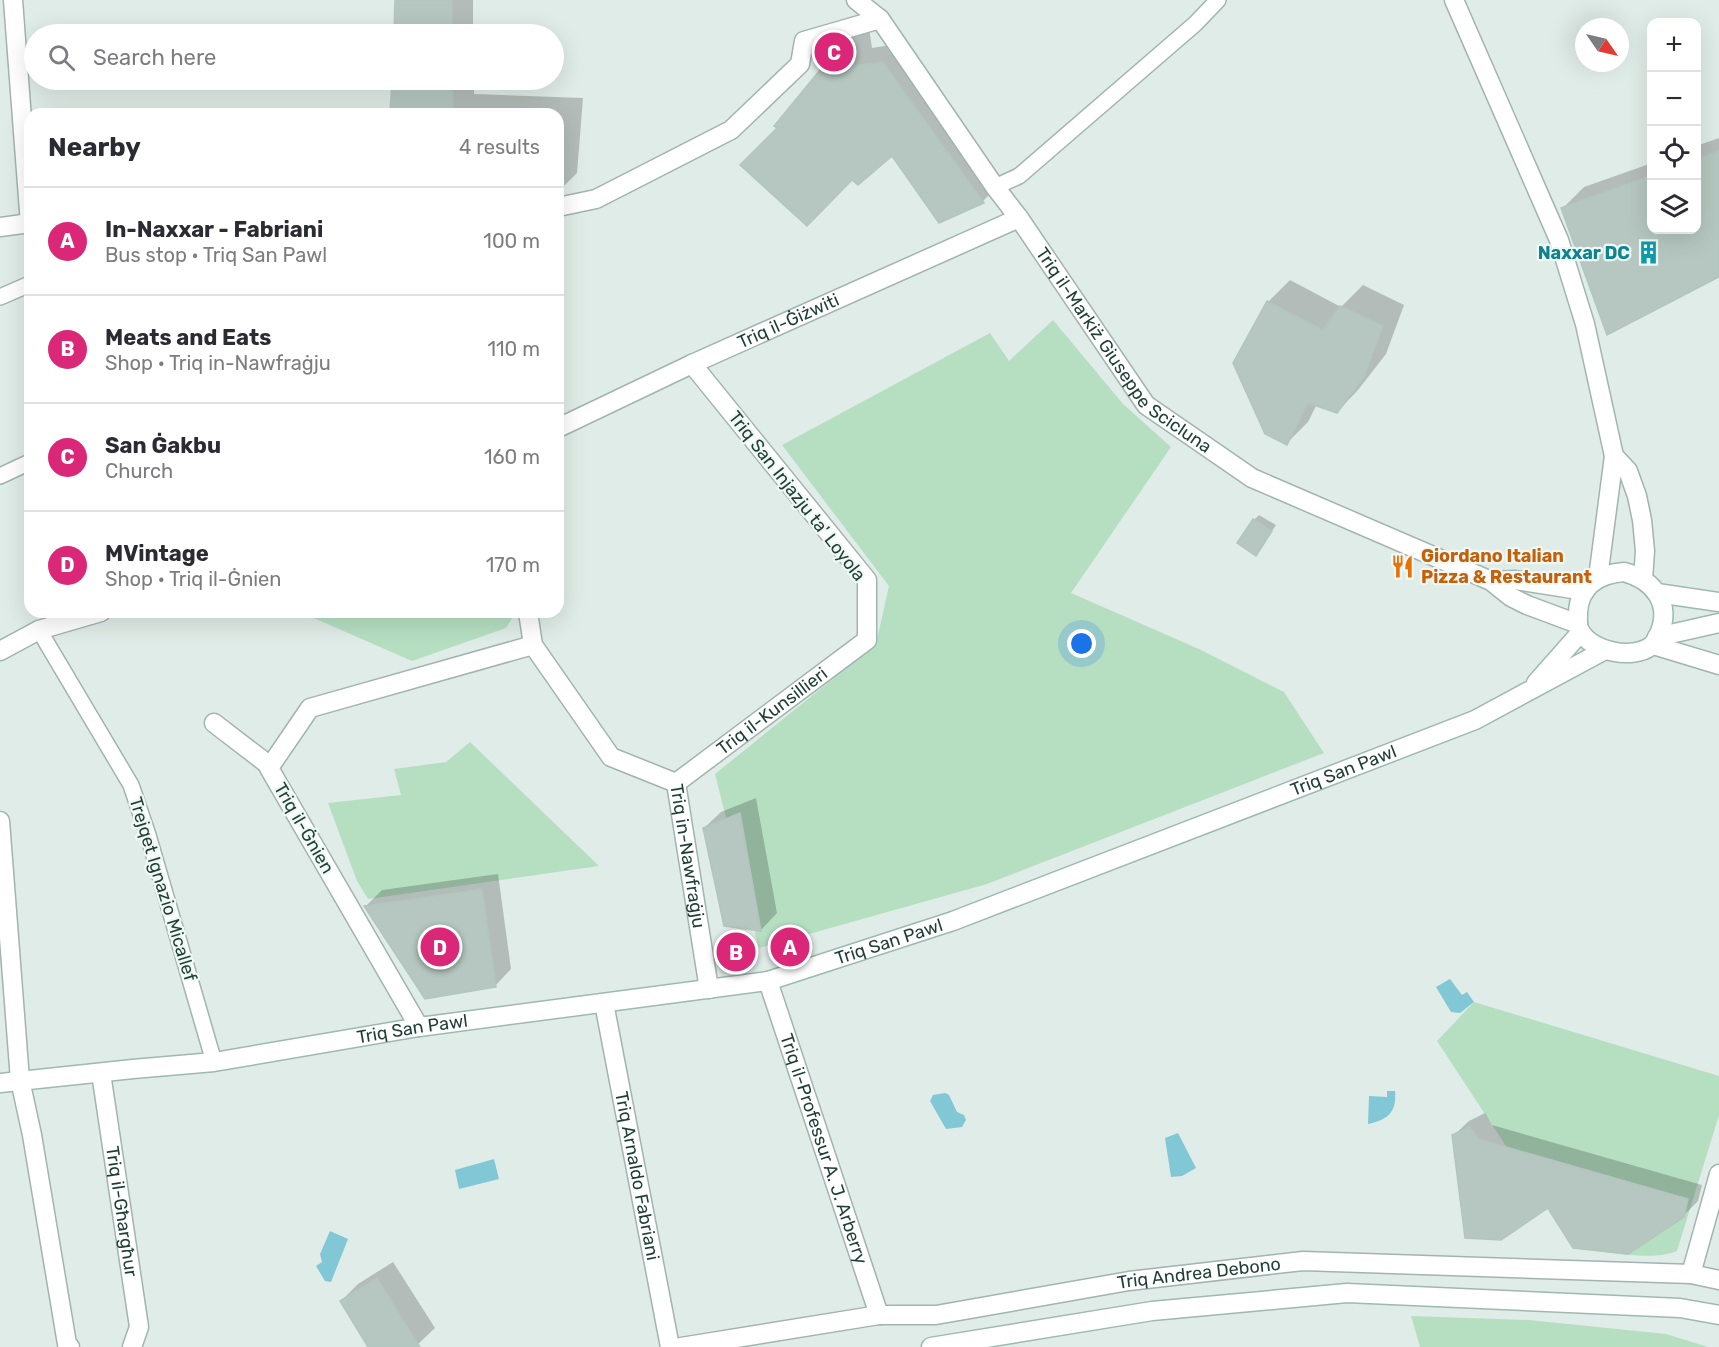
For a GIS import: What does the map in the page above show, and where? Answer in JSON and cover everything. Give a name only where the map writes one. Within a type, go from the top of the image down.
[{"type":"street","points":[[13,0],[24,138]]},
{"type":"street","name":"Triq il-Markiż Giuseppe Scicluna","points":[[856,0],[880,19],[1146,405],[1252,478],[1491,581],[1511,597],[1579,628]]},
{"type":"street","points":[[1454,0],[1559,240],[1585,324],[1614,456],[1598,578]]},
{"type":"street","points":[[564,206],[596,199],[731,130],[800,64],[804,41],[880,19]]},
{"type":"street","name":"Triq il-Ġiżwiti","points":[[564,425],[692,364],[1019,218]]},
{"type":"street","points":[[0,227],[24,224]]},
{"type":"street","name":"Triq San Injazju ta' Loyola","points":[[692,364],[867,580],[867,640]]},
{"type":"street","points":[[1614,456],[1628,471],[1639,504],[1645,551],[1643,579]]},
{"type":"street","points":[[1655,641],[1664,617],[1662,604],[1649,583],[1637,575],[1624,572],[1611,573],[1598,578],[1589,585],[1579,605],[1579,628],[1589,641],[1605,650],[1629,652],[1643,650],[1655,641],[1719,623]]},
{"type":"street","name":"Triq il-Markiż Giuseppe Scicluna","points":[[1491,581],[1515,580],[1585,591]]},
{"type":"street","points":[[1657,593],[1719,602]]},
{"type":"street","points":[[0,651],[39,630],[80,618]]},
{"type":"street","name":"Triq in-Nawfraġju","points":[[529,618],[533,645],[611,757],[676,783],[709,988]]},
{"type":"street","name":"Triq San Pawl","points":[[1527,693],[1579,628]]},
{"type":"street","name":"Triq il-Kunsillieri","points":[[676,783],[867,640]]},
{"type":"street","points":[[1655,641],[1719,665]]},
{"type":"street","name":"Triq il-Ġnien","points":[[419,1027],[269,768],[310,708],[533,645]]},
{"type":"street","name":"Triq San Pawl","points":[[0,1083],[214,1062],[419,1027],[768,981],[964,916],[1475,720],[1605,650]]},
{"type":"street","points":[[214,723],[270,766]]},
{"type":"street","points":[[0,821],[20,1080],[32,1135],[67,1344],[70,1347]]},
{"type":"street","name":"Triq il-Professur A. J. Arberry","points":[[768,981],[879,1316]]},
{"type":"street","name":"Triq Arnaldo Fabriani","points":[[604,1003],[670,1347]]},
{"type":"street","name":"Triq il-Għargħur","points":[[101,1073],[139,1327],[132,1347]]},
{"type":"street","points":[[1692,1274],[1719,1174]]},
{"type":"street","name":"Triq Andrea Debono","points":[[681,1347],[879,1316],[936,1315],[1129,1281],[1302,1261],[1692,1274],[1719,1280]]},
{"type":"street","name":"Triq Andrea Debono","points":[[931,1347],[1152,1311],[1347,1293],[1680,1308],[1719,1315]]},
{"type":"lane","points":[[994,187],[1019,176],[1195,24],[1218,0]]},
{"type":"lane","points":[[0,297],[24,287]]},
{"type":"lane","points":[[0,476],[24,465]]},
{"type":"lane","name":"Trejqet Ignazio Micallef","points":[[39,630],[131,785],[148,835],[214,1062]]},
{"type":"green space","points":[[1053,320],[1123,404],[1171,447],[1071,593],[1199,649],[1284,692],[1324,753],[987,884],[759,948],[715,774],[876,644],[889,586],[782,445],[990,333],[1009,361]]},
{"type":"green space","points":[[314,618],[512,618],[506,628],[412,661]]},
{"type":"green space","points":[[470,742],[599,866],[368,899],[357,881],[328,803],[401,795],[394,769],[446,762]]},
{"type":"green space","points":[[1474,1002],[1719,1076],[1719,1115],[1677,1251],[1655,1256],[1641,1256],[1573,1248],[1437,1041]]},
{"type":"green space","points":[[1411,1316],[1529,1320],[1666,1334],[1708,1347],[1420,1347]]},
{"type":"water","points":[[1450,979],[1462,995],[1467,992],[1474,1002],[1460,1013],[1451,1012],[1436,987]]},
{"type":"water","points":[[1387,1091],[1395,1091],[1393,1110],[1381,1120],[1368,1124],[1369,1096],[1387,1097]]},
{"type":"water","points":[[945,1093],[949,1095],[957,1112],[964,1115],[966,1120],[962,1127],[946,1129],[930,1101],[933,1095]]},
{"type":"water","points":[[1178,1133],[1196,1168],[1182,1176],[1171,1177],[1165,1138]]},
{"type":"water","points":[[494,1159],[499,1179],[459,1189],[455,1170]]},
{"type":"water","points":[[330,1231],[348,1239],[331,1282],[325,1281],[316,1266],[322,1262],[320,1254]]},
{"type":"building","points":[[395,0],[452,0],[452,24],[394,24]]},
{"type":"building","points":[[849,40],[853,66],[883,62],[984,203],[939,223],[892,156],[858,185],[852,180],[807,226],[740,165],[777,128],[774,126],[820,70],[817,49]]},
{"type":"building","points":[[391,90],[452,90],[453,108],[390,108]]},
{"type":"building","name":"Naxxar DC","points":[[1719,151],[1719,277],[1607,335],[1561,208],[1647,177],[1647,234],[1701,234],[1701,157]]},
{"type":"building","points":[[1267,301],[1323,330],[1340,306],[1383,326],[1364,377],[1337,413],[1308,403],[1287,445],[1265,434],[1233,363]]},
{"type":"building","points":[[1253,519],[1272,531],[1256,556],[1237,543]]},
{"type":"building","points":[[740,813],[761,931],[724,926],[703,828]]},
{"type":"building","points":[[482,889],[496,987],[425,999],[364,906]]},
{"type":"building","points":[[1470,1127],[1478,1139],[1688,1199],[1684,1217],[1628,1254],[1573,1248],[1548,1208],[1501,1240],[1465,1238],[1452,1135]]},
{"type":"building","points":[[377,1278],[420,1347],[368,1347],[340,1301]]},
{"type":"place","name":"San Ġakbu","points":[[834,52]]},
{"type":"place","name":"Naxxar DC","points":[[1648,253]]},
{"type":"place","name":"Giordano Italian Pizza & Restaurant","points":[[1403,566]]},
{"type":"place","name":"MVintage","points":[[440,947]]},
{"type":"place","name":"In-Naxxar - Fabriani","points":[[790,947]]},
{"type":"place","name":"Meats and Eats","points":[[736,952]]}]
